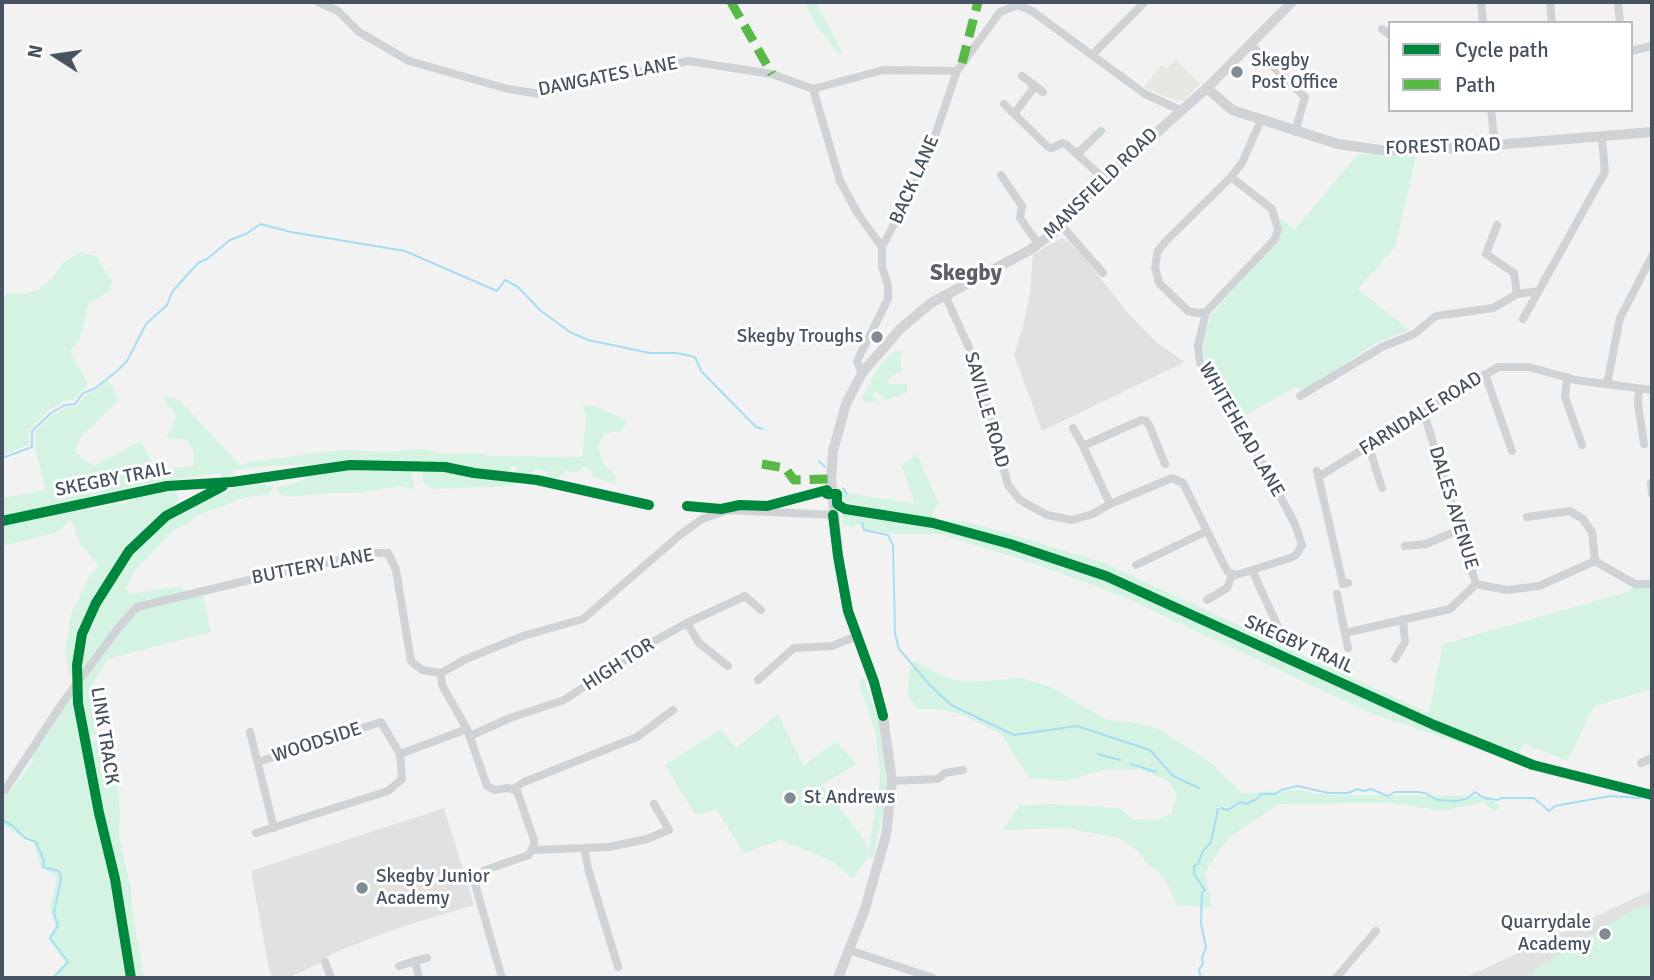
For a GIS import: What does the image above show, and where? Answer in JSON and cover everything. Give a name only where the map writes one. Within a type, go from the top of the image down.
[{"type":"main road","name":"MANSFIELD ROAD","points":[[838,978],[865,909],[887,828],[892,781],[883,716],[845,598],[838,556],[831,479],[833,451],[846,404],[862,373],[901,328],[931,303],[1038,244],[1061,225],[1104,179],[1207,88],[1292,2]]},
{"type":"street","name":"DAWGATES LANE","points":[[318,2],[338,11],[359,32],[408,61],[508,89],[540,94],[688,61],[772,75],[813,89]]},
{"type":"street","points":[[1093,54],[1145,2]]},
{"type":"street","points":[[1481,2],[1483,21]]},
{"type":"street","points":[[1550,2],[1552,21]]},
{"type":"street","points":[[1618,2],[1620,21]]},
{"type":"street","points":[[1019,3],[1050,22],[1146,94],[1180,110]]},
{"type":"street","name":"BACK LANE","points":[[882,247],[925,165],[957,71],[1000,12],[1019,3]]},
{"type":"street","points":[[1250,44],[1305,97],[1295,132]]},
{"type":"street","points":[[1633,51],[1652,46]]},
{"type":"street","points":[[862,373],[857,361],[888,299],[882,247],[858,214],[840,181],[813,89],[883,70],[957,71]]},
{"type":"street","points":[[1021,76],[1043,92]]},
{"type":"street","points":[[1014,114],[1035,86]]},
{"type":"street","name":"FOREST ROAD","points":[[1207,88],[1232,110],[1338,144],[1380,150],[1409,151],[1652,132]]},
{"type":"street","points":[[1004,104],[1048,147],[1063,143],[1104,179]]},
{"type":"street","points":[[1491,112],[1495,145]]},
{"type":"street","points":[[1231,177],[1272,209],[1278,230],[1274,240],[1206,312],[1188,311],[1159,283],[1156,258],[1166,241],[1242,163],[1261,120]]},
{"type":"street","points":[[1077,154],[1101,131]]},
{"type":"street","points":[[1523,319],[1605,172],[1602,137]]},
{"type":"street","points":[[1001,175],[1022,206],[1020,218],[1038,244]]},
{"type":"street","points":[[1061,225],[1103,273]]},
{"type":"street","points":[[1497,225],[1486,254],[1514,273],[1517,294]]},
{"type":"street","points":[[1607,384],[1620,318],[1652,256]]},
{"type":"street","points":[[1300,396],[1382,347],[1414,334],[1436,316],[1493,308],[1517,294],[1539,291]]},
{"type":"street","name":"SAVILLE ROAD","points":[[945,295],[975,361],[1008,485],[1020,500],[1046,515],[1072,520],[1093,514],[1172,478],[1182,483],[1226,569],[1232,575]]},
{"type":"street","name":"WHITEHEAD LANE","points":[[1206,312],[1198,346],[1200,363],[1238,418],[1295,524],[1302,545],[1296,555],[1252,570]]},
{"type":"street","name":"FARNDALE ROAD","points":[[1349,583],[1343,584],[1318,474],[1369,447],[1498,366],[1515,366],[1652,390]]},
{"type":"street","points":[[1485,374],[1512,451]]},
{"type":"street","points":[[1567,377],[1566,397],[1581,445]]},
{"type":"street","points":[[1639,389],[1638,404],[1644,444]]},
{"type":"street","name":"DALES AVENUE","points":[[1424,413],[1476,583],[1507,590],[1539,586],[1595,561]]},
{"type":"street","points":[[1083,446],[1141,420],[1146,421],[1165,464]]},
{"type":"street","points":[[1073,428],[1110,504]]},
{"type":"street","points":[[1369,447],[1382,488]]},
{"type":"street","points":[[1651,483],[1652,494]]},
{"type":"street","points":[[673,709],[637,737],[524,782],[513,789],[495,790],[487,786],[469,732],[442,685],[441,673],[466,659],[523,636],[583,619],[702,519],[728,510],[834,515]]},
{"type":"street","points":[[1527,517],[1570,511],[1583,519],[1592,532],[1595,561],[1635,584],[1652,584]]},
{"type":"street","points":[[1409,548],[1459,530]]},
{"type":"street","points":[[1136,565],[1207,531]]},
{"type":"street","name":"BUTTERY LANE","points":[[2,792],[63,702],[119,626],[137,607],[295,569],[372,553],[388,553],[396,570],[411,661],[422,670],[441,673]]},
{"type":"street","points":[[1207,600],[1227,588],[1232,575],[1252,570],[1283,638]]},
{"type":"street","points":[[1345,633],[1450,609],[1476,583]]},
{"type":"street","points":[[1337,594],[1348,648]]},
{"type":"street","name":"HIGH TOR","points":[[469,732],[565,700],[649,644],[745,596],[761,610]]},
{"type":"street","points":[[1400,658],[1405,642],[1403,619]]},
{"type":"street","points":[[687,623],[699,643],[728,666]]},
{"type":"street","points":[[758,680],[794,648],[832,646],[857,636]]},
{"type":"street","name":"WOODSIDE","points":[[258,762],[382,722],[400,754]]},
{"type":"street","name":"WOODSIDE","points":[[250,732],[274,828]]},
{"type":"street","points":[[256,834],[388,791],[402,779],[400,754],[469,732]]},
{"type":"street","points":[[1641,763],[1652,758]]},
{"type":"street","points":[[892,781],[937,779],[945,772],[963,769]]},
{"type":"street","points":[[513,789],[520,796],[534,840],[533,850]]},
{"type":"street","points":[[502,978],[475,884],[479,873],[525,856],[533,850],[622,844],[647,839],[669,830],[653,804]]},
{"type":"street","points":[[584,848],[618,967]]},
{"type":"street","points":[[1336,978],[1376,931]]},
{"type":"street","points":[[849,950],[933,978]]},
{"type":"street","points":[[399,966],[427,958]]},
{"type":"street","points":[[415,961],[419,978]]},
{"type":"street","points":[[326,962],[331,978]]},
{"type":"shaded area","points":[[1176,59],[1200,84],[1183,101],[1165,97],[1144,87],[1161,65],[1167,68]]},
{"type":"shaded area","points":[[1062,238],[1082,255],[1128,313],[1157,343],[1185,362],[1042,431],[1014,355],[1030,293],[1033,254]]},
{"type":"shaded area","name":"Skegby Junior Academy","points":[[444,808],[474,905],[395,929],[333,953],[320,963],[288,978],[272,978],[251,871]]},
{"type":"shaded area","name":"Quarrydale Academy","points":[[1652,890],[1652,978],[1465,978]]},
{"type":"green space","points":[[804,2],[816,2],[842,52],[839,55],[819,29]]},
{"type":"green space","points":[[1358,154],[1416,157],[1395,247],[1358,289],[1409,330],[1378,342],[1306,389],[1294,388],[1244,416],[1205,362],[1202,342],[1212,314],[1278,240],[1281,233],[1279,218],[1295,229]]},
{"type":"green space","points":[[80,252],[96,256],[112,281],[110,291],[88,304],[80,339],[70,351],[88,384],[73,400],[64,401],[49,410],[29,429],[29,445],[2,455],[2,298],[9,293],[25,294],[38,290],[53,277],[63,263]]},
{"type":"green space","points":[[903,350],[900,358],[902,372],[892,375],[887,382],[907,384],[907,392],[887,400],[875,391],[873,396],[877,399],[874,402],[865,402],[862,399],[878,367],[894,351]]},
{"type":"green space","points":[[108,380],[119,400],[81,437],[74,451],[93,466],[141,441],[156,470],[194,466],[194,454],[187,440],[166,438],[175,421],[175,414],[167,405],[164,396],[179,400],[240,465],[349,450],[384,452],[423,449],[447,454],[582,457],[586,418],[583,405],[595,406],[627,421],[622,431],[604,434],[598,446],[603,463],[617,477],[614,484],[593,477],[590,469],[583,467],[577,472],[566,471],[558,478],[547,476],[546,471],[535,469],[530,475],[519,474],[515,466],[507,473],[500,474],[462,466],[429,464],[271,466],[235,470],[231,476],[224,478],[219,473],[140,485],[2,516],[2,498],[46,490],[35,448],[35,432],[52,415],[67,407],[76,406]]},
{"type":"green space","points":[[917,453],[938,503],[931,517],[923,518],[865,507],[845,502],[841,497],[842,492],[915,504],[902,466]]},
{"type":"green space","points":[[412,469],[414,490],[401,486],[356,493],[291,497],[280,494],[275,488],[304,480],[307,473]]},
{"type":"green space","points":[[423,470],[449,470],[510,480],[514,483],[513,486],[433,489],[422,482]]},
{"type":"green space","points":[[251,482],[273,486],[270,494],[246,497],[194,517],[192,521],[174,530],[135,570],[126,588],[130,594],[182,586],[184,593],[146,600],[132,607],[80,675],[82,651],[87,635],[100,603],[126,561],[177,514],[194,504]]},
{"type":"green space","points":[[167,488],[177,493],[179,500],[130,545],[109,574],[79,634],[73,675],[69,678],[65,652],[71,614],[90,575],[99,566],[80,544],[71,519],[58,532],[2,546],[2,525],[74,509],[125,504],[133,498]]},
{"type":"green space","points":[[851,513],[939,527],[941,520],[966,521],[1102,562],[1429,713],[1443,644],[1627,592],[1634,586],[1652,586],[1652,689],[1594,706],[1567,761],[1523,743],[1516,762],[1373,714],[1093,585],[939,534],[896,534],[865,529],[859,524],[853,527],[843,526],[842,514]]},
{"type":"green space","points":[[203,594],[211,632],[108,659],[91,686],[97,734],[83,738],[129,978],[50,978],[66,963],[48,939],[55,926],[50,908],[57,877],[41,868],[34,842],[2,824],[2,796],[8,794],[33,761],[31,757],[67,700],[139,608]]},
{"type":"green space","points":[[914,661],[949,679],[971,682],[1021,678],[1051,687],[1107,720],[1131,722],[1159,729],[1210,762],[1242,793],[1301,790],[1342,795],[1486,796],[1501,807],[1494,811],[1483,802],[1444,811],[1392,803],[1279,804],[1231,836],[1220,849],[1205,873],[1212,907],[1177,905],[1166,881],[1158,871],[1147,864],[1138,851],[1119,838],[1067,828],[1003,830],[1020,805],[1120,808],[1132,819],[1157,820],[1171,814],[1177,795],[1168,781],[1142,770],[1107,769],[1064,781],[1029,778],[1001,734],[961,714],[939,709],[918,709],[907,695],[910,670]]},
{"type":"green space","points":[[864,679],[882,731],[886,797],[873,858],[868,856],[853,879],[834,862],[781,840],[744,853],[716,809],[701,814],[694,813],[665,765],[721,729],[736,748],[778,714],[804,766],[836,741],[856,764],[822,785],[865,841],[868,854],[880,779],[876,734],[858,680]]},
{"type":"green space","points":[[103,739],[108,745],[105,752],[109,773],[118,791],[119,836],[131,889],[144,978],[133,978],[117,882],[96,787],[89,743]]},
{"type":"green space","name":"Quarrydale Academy","points":[[1650,906],[1652,978],[1529,978],[1540,966],[1633,910]]},
{"type":"waterway","points":[[2,458],[32,447],[32,431],[51,413],[65,405],[75,404],[83,393],[94,389],[117,371],[127,361],[146,324],[167,305],[172,292],[198,263],[230,240],[246,234],[260,224],[291,232],[405,251],[497,291],[505,280],[518,287],[541,311],[570,332],[588,340],[650,353],[676,353],[695,357],[701,371],[756,427],[763,429]]},
{"type":"waterway","points":[[819,461],[825,467]]},
{"type":"waterway","points":[[843,488],[847,494]]},
{"type":"waterway","points":[[862,523],[864,530],[888,535],[893,545],[895,633],[899,649],[951,705],[1014,735],[1077,726],[1150,750],[1173,776],[1199,788]]},
{"type":"waterway","points":[[1098,754],[1120,760]]},
{"type":"waterway","points":[[1131,764],[1156,772]]},
{"type":"waterway","points":[[1221,808],[1228,810],[1240,802],[1246,804],[1257,799],[1261,794],[1275,794],[1298,786],[1328,793],[1348,793],[1357,789],[1371,789],[1388,796],[1394,792],[1418,792],[1437,800],[1455,801],[1466,799],[1475,792],[1484,798],[1498,800],[1534,798],[1549,811],[1555,806],[1610,796],[1640,798]]},
{"type":"waterway","points":[[1201,978],[1199,970],[1206,947],[1201,924],[1202,893],[1205,890],[1194,874],[1194,866],[1198,864],[1203,851],[1211,842],[1218,809]]},
{"type":"waterway","points":[[2,820],[25,838],[36,842],[44,861],[43,867],[59,871],[61,878],[54,913],[58,926],[50,938],[68,962],[53,978]]},
{"type":"marked path","points":[[731,2],[772,74]]},
{"type":"marked path","points":[[962,63],[978,2]]},
{"type":"marked path","points":[[762,464],[785,468],[794,480],[831,479]]},
{"type":"cycle path","name":"SKEGBY TRAIL","points":[[2,521],[167,486],[232,482],[350,465],[445,467],[537,480],[649,505]]},
{"type":"cycle path","name":"LINK TRACK","points":[[131,978],[115,879],[78,703],[77,665],[82,634],[96,603],[129,551],[166,516],[223,486]]},
{"type":"cycle path","name":"SKEGBY TRAIL","points":[[687,506],[721,509],[740,505],[767,506],[827,490],[827,494],[837,494],[837,504],[845,509],[933,523],[1010,544],[1106,576],[1434,725],[1533,765],[1652,795]]},
{"type":"cycle path","points":[[833,515],[848,611],[874,682],[883,716]]},
{"type":"place","name":"Skegby Post Office","points":[[1237,72]]},
{"type":"place","name":"Skegby Troughs","points":[[877,337]]},
{"type":"place","name":"St Andrews","points":[[790,798]]},
{"type":"place","name":"Skegby Junior Academy","points":[[362,888]]},
{"type":"place","name":"Quarrydale Academy","points":[[1605,934]]},
{"type":"district","name":"Skegby","points":[[966,274]]}]
